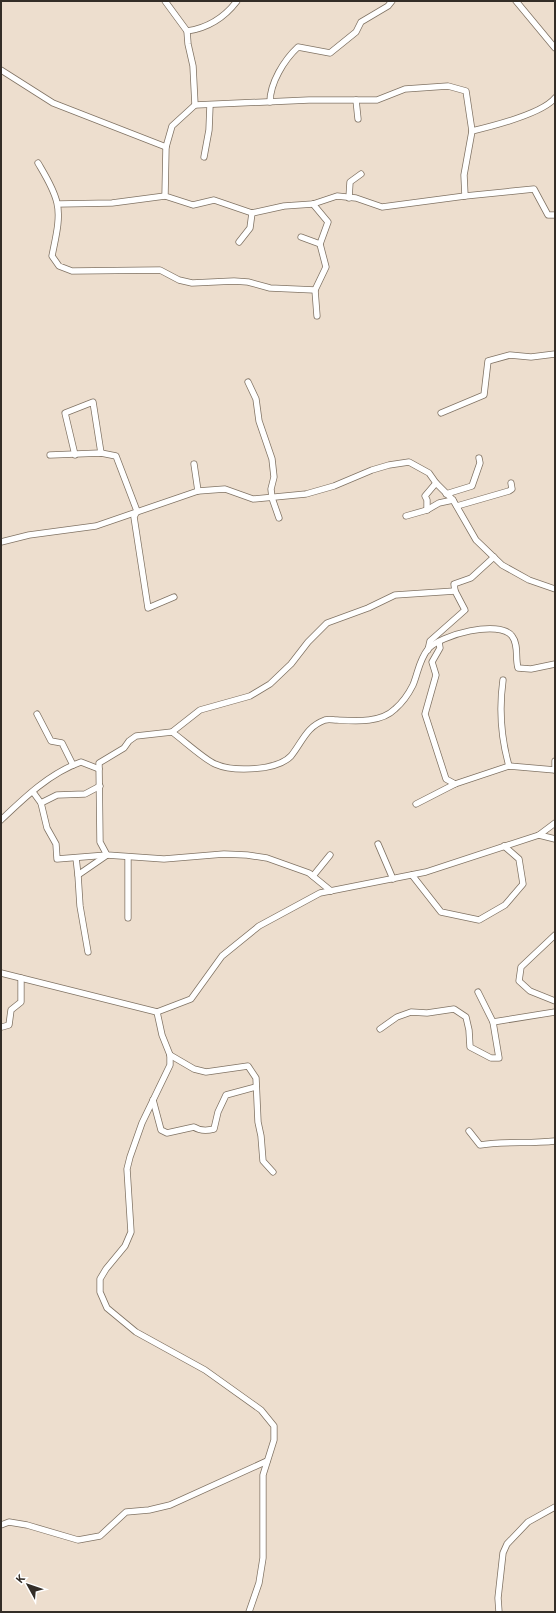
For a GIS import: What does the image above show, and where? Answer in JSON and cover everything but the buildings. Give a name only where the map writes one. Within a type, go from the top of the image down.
[{"type":"street","points":[[165,1],[187,31],[188,44],[193,66],[195,105]]},
{"type":"street","points":[[187,31],[209,25],[220,19],[237,1]]},
{"type":"street","points":[[270,102],[270,92],[278,74],[289,55],[298,47],[330,53],[356,32],[362,22],[388,6],[392,1]]},
{"type":"street","points":[[516,1],[555,48]]},
{"type":"street","points":[[1,70],[53,102],[166,147]]},
{"type":"street","points":[[165,196],[166,147],[172,126],[195,105],[309,100],[376,100],[405,89],[448,86],[466,91],[472,131],[464,175],[465,196]]},
{"type":"street","points":[[472,131],[507,122],[542,108],[555,98]]},
{"type":"street","points":[[356,100],[358,119]]},
{"type":"street","points":[[204,156],[209,130],[210,105]]},
{"type":"street","points":[[38,163],[54,193],[58,204],[55,241],[52,256],[59,266],[72,271],[160,270],[179,280],[192,283],[234,281],[248,282],[270,288],[315,290]]},
{"type":"street","points":[[349,198],[350,182],[360,174]]},
{"type":"street","points":[[58,204],[112,203],[165,196],[193,205],[214,200],[252,213],[284,206],[313,204],[337,196],[356,198],[382,208],[465,196],[534,189],[548,215],[555,215]]},
{"type":"street","points":[[313,204],[328,222],[320,244],[326,267],[315,290],[317,316]]},
{"type":"street","points":[[239,242],[250,228],[252,213]]},
{"type":"street","points":[[301,237],[320,244]]},
{"type":"street","points":[[441,413],[484,395],[488,361],[510,355],[531,357],[555,354]]},
{"type":"street","points":[[248,382],[256,400],[259,421],[272,459],[274,477],[270,490],[279,518]]},
{"type":"street","points":[[75,455],[65,413],[93,402],[101,453]]},
{"type":"street","points":[[50,455],[101,453],[116,456],[137,511]]},
{"type":"street","points":[[446,494],[472,486],[480,463],[479,458]]},
{"type":"street","points":[[1,542],[29,535],[96,526],[198,491],[225,489],[253,498],[272,498],[306,494],[334,486],[372,470],[389,465],[409,462],[429,473],[436,484],[453,500],[476,540],[502,565],[529,580],[555,589]]},
{"type":"street","points":[[194,464],[198,491]]},
{"type":"street","points":[[457,506],[509,491],[512,489],[511,483]]},
{"type":"street","points":[[427,510],[427,500],[425,496],[436,484]]},
{"type":"street","points":[[406,516],[427,510],[439,503],[453,500]]},
{"type":"street","points":[[137,511],[134,516],[148,608],[174,597]]},
{"type":"street","points":[[428,650],[430,641],[465,610],[455,591],[454,584],[472,578],[494,557]]},
{"type":"street","points":[[107,855],[100,842],[99,763],[124,748],[129,741],[136,736],[172,732],[200,710],[250,696],[270,684],[291,664],[308,642],[327,623],[395,595],[455,591]]},
{"type":"street","points":[[172,732],[215,764],[242,769],[258,768],[274,765],[286,760],[310,728],[328,719],[360,720],[380,718],[395,710],[409,692],[423,656],[428,650],[439,642],[481,629],[505,630],[513,637],[516,644],[516,662],[518,668],[531,670],[555,664]]},
{"type":"street","points":[[439,642],[440,648],[432,662],[436,675],[425,714],[446,779],[456,784]]},
{"type":"street","points":[[503,680],[500,710],[504,750],[509,766]]},
{"type":"street","points":[[37,714],[51,741],[62,743],[73,765]]},
{"type":"street","points":[[1,820],[33,792],[65,768],[81,762],[100,769]]},
{"type":"street","points":[[416,804],[456,784],[509,766],[555,770],[555,762]]},
{"type":"street","points":[[41,803],[57,795],[86,794],[100,786]]},
{"type":"street","points":[[33,792],[41,803],[47,828],[56,844],[57,859],[107,855],[164,859],[224,854],[248,855],[267,858],[309,872],[331,891]]},
{"type":"street","points":[[1,973],[157,1012],[191,999],[222,956],[259,926],[320,893],[426,872],[539,835],[555,823]]},
{"type":"street","points":[[539,835],[555,839]]},
{"type":"street","points":[[378,844],[393,879]]},
{"type":"street","points":[[412,875],[441,912],[479,920],[505,905],[524,884],[519,859],[504,846]]},
{"type":"street","points":[[78,876],[107,855]]},
{"type":"street","points":[[313,876],[330,855]]},
{"type":"street","points":[[128,857],[128,918]]},
{"type":"street","points":[[76,858],[80,906],[88,952]]},
{"type":"street","points":[[555,935],[521,967],[520,981],[530,992],[555,1001]]},
{"type":"street","points":[[2,1027],[9,1025],[11,1010],[21,1002],[21,978]]},
{"type":"street","points":[[380,1029],[397,1017],[411,1012],[427,1013],[454,1009],[466,1017],[470,1030],[470,1047],[491,1058],[500,1058],[493,1022],[478,992]]},
{"type":"street","points":[[157,1012],[162,1035],[170,1055],[170,1065],[133,1145],[127,1169],[131,1232],[126,1246],[106,1268],[100,1279],[100,1292],[108,1308],[136,1332],[205,1370],[261,1410],[274,1426],[274,1440],[263,1475],[263,1558],[259,1583],[250,1612]]},
{"type":"street","points":[[493,1022],[555,1012]]},
{"type":"street","points":[[170,1055],[194,1069],[206,1072],[248,1066],[256,1078],[258,1122],[263,1160],[273,1172]]},
{"type":"street","points":[[153,1100],[161,1130],[167,1133],[194,1127],[200,1131],[210,1130],[214,1129],[218,1112],[226,1095],[256,1087]]},
{"type":"street","points":[[469,1131],[480,1145],[496,1143],[531,1144],[555,1141]]},
{"type":"street","points":[[1,1525],[9,1522],[27,1525],[78,1540],[100,1536],[126,1512],[149,1510],[170,1505],[267,1461]]},
{"type":"street","points":[[499,1612],[498,1598],[502,1561],[507,1544],[528,1522],[555,1507]]}]
